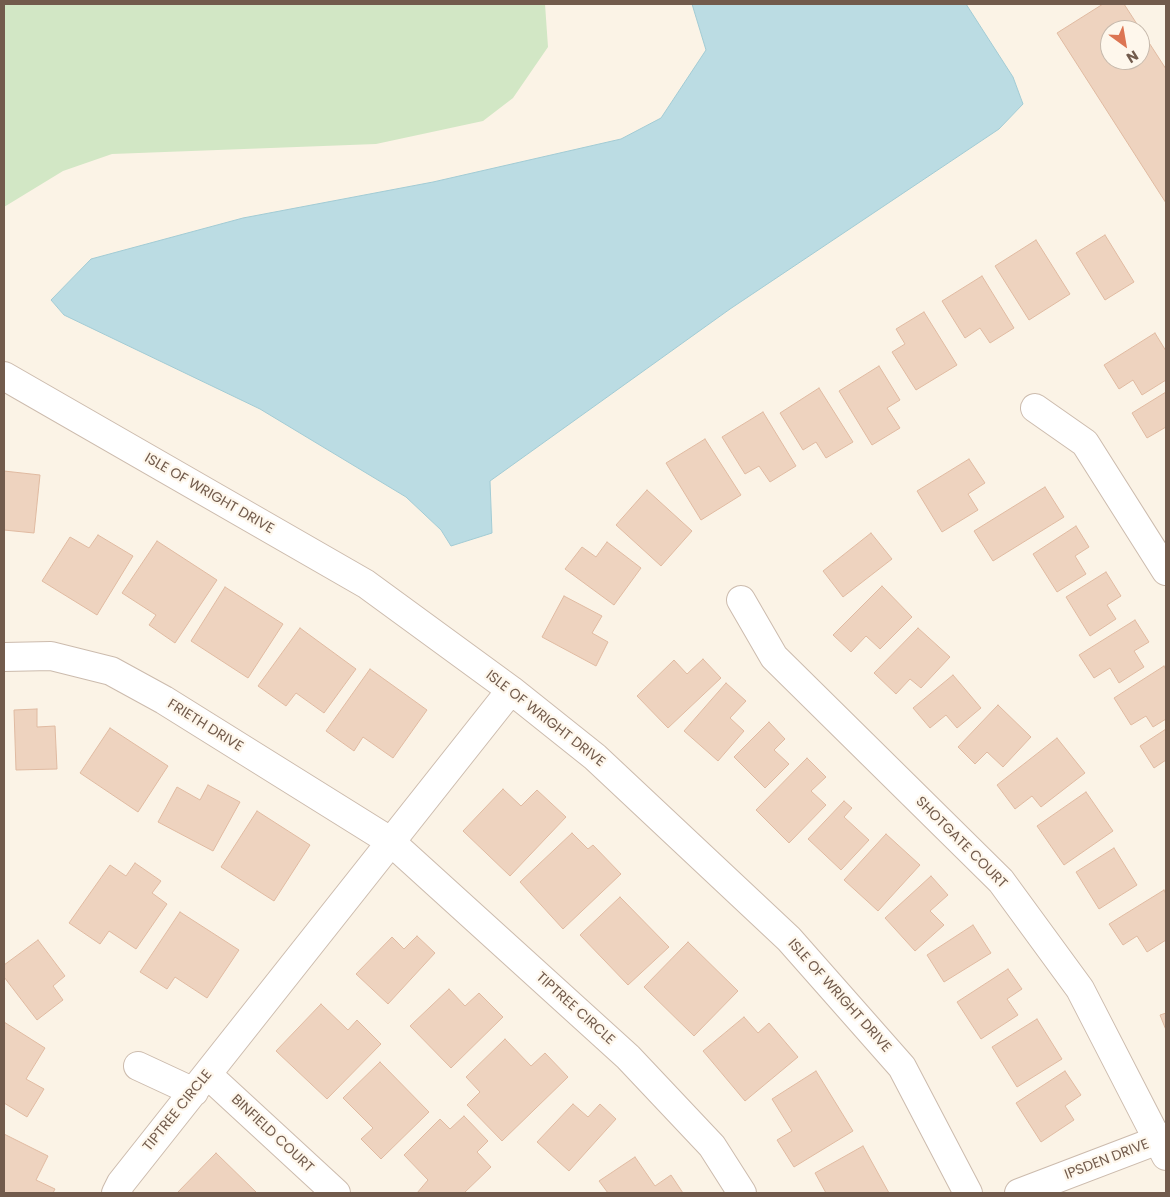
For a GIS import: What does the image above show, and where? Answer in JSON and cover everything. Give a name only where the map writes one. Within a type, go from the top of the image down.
[{"type":"street","name":"ISLE OF WRIGHT DRIVE","points":[[4,376],[366,584],[511,690],[595,757],[788,939],[902,1067],[968,1193]]},
{"type":"street","points":[[1034,408],[1085,443],[1166,571]]},
{"type":"street","name":"SHOTGATE COURT","points":[[741,600],[774,657],[1001,881],[1080,989],[1164,1144]]},
{"type":"street","name":"FRIETH DRIVE","points":[[4,657],[51,656],[111,671],[164,700],[390,841]]},
{"type":"street","name":"TIPTREE CIRCLE","points":[[116,1193],[121,1183],[511,690]]},
{"type":"street","name":"TIPTREE CIRCLE","points":[[390,841],[628,1057],[712,1146],[742,1193]]},
{"type":"street","name":"BINFIELD COURT","points":[[138,1066],[201,1084],[336,1193]]},
{"type":"street","name":"IPSDEN DRIVE","points":[[1019,1193],[1164,1144]]},
{"type":"green space","points":[[4,4],[545,4],[548,47],[513,98],[483,121],[376,144],[112,154],[63,171],[4,207]]},
{"type":"water","points":[[692,4],[966,4],[1013,77],[1023,104],[999,129],[730,309],[490,481],[492,533],[451,546],[441,530],[406,497],[260,409],[64,315],[51,300],[91,259],[243,218],[433,182],[621,139],[661,118],[706,50]]},
{"type":"building","points":[[1103,4],[1124,4],[1134,20],[1100,20],[1100,70],[1150,70],[1150,44],[1166,69],[1166,203],[1057,33]]},
{"type":"building","points":[[1105,235],[1134,282],[1105,300],[1076,253]]},
{"type":"building","points":[[1036,240],[1070,294],[1029,320],[995,266]]},
{"type":"building","points":[[982,276],[1014,328],[990,343],[980,328],[965,338],[942,301]]},
{"type":"building","points":[[924,312],[957,365],[916,390],[892,352],[905,344],[896,329]]},
{"type":"building","points":[[1155,333],[1166,351],[1166,380],[1142,395],[1133,380],[1119,389],[1104,365]]},
{"type":"building","points":[[879,366],[900,400],[887,408],[900,428],[872,445],[839,391]]},
{"type":"building","points":[[819,388],[853,442],[826,458],[816,442],[803,450],[780,413]]},
{"type":"building","points":[[1166,392],[1166,427],[1147,438],[1132,413]]},
{"type":"building","points":[[763,412],[796,466],[770,482],[759,466],[745,474],[722,437]]},
{"type":"building","points":[[705,439],[741,495],[701,520],[666,463]]},
{"type":"building","points":[[969,459],[985,483],[968,494],[978,510],[942,532],[917,491]]},
{"type":"building","points":[[4,471],[40,475],[34,533],[4,530]]},
{"type":"building","points":[[1045,487],[1064,517],[993,561],[974,531]]},
{"type":"building","points":[[647,490],[692,531],[661,566],[616,525]]},
{"type":"building","points":[[1076,526],[1089,547],[1075,556],[1086,574],[1057,592],[1033,554]]},
{"type":"building","points":[[871,533],[892,559],[843,597],[823,571]]},
{"type":"building","points":[[98,535],[133,556],[97,615],[42,581],[70,537],[89,548]]},
{"type":"building","points":[[157,541],[217,580],[175,643],[149,625],[156,615],[122,593]]},
{"type":"building","points":[[607,542],[641,568],[614,605],[565,569],[582,547],[596,557]]},
{"type":"building","points":[[1106,572],[1121,596],[1107,605],[1116,619],[1090,636],[1066,597]]},
{"type":"building","points":[[882,586],[912,617],[880,649],[866,636],[851,652],[833,635]]},
{"type":"building","points":[[225,587],[283,624],[248,678],[191,641]]},
{"type":"building","points":[[564,596],[602,616],[592,633],[608,642],[596,666],[542,637]]},
{"type":"building","points":[[1135,620],[1149,642],[1134,651],[1144,667],[1119,683],[1110,668],[1094,678],[1079,655]]},
{"type":"building","points":[[300,628],[356,669],[324,713],[296,693],[286,706],[258,686]]},
{"type":"building","points":[[918,628],[950,657],[921,688],[910,679],[896,694],[874,673]]},
{"type":"building","points":[[703,659],[721,678],[668,728],[637,696],[674,660],[687,674]]},
{"type":"building","points":[[1164,666],[1166,670],[1166,719],[1153,727],[1146,716],[1131,725],[1114,698]]},
{"type":"building","points":[[370,669],[427,710],[393,758],[363,737],[354,751],[326,731]]},
{"type":"building","points":[[953,675],[981,708],[957,728],[946,715],[930,728],[913,708]]},
{"type":"building","points":[[726,683],[746,701],[730,718],[744,731],[718,761],[684,731]]},
{"type":"building","points":[[998,705],[1031,737],[1003,767],[987,752],[975,764],[958,747]]},
{"type":"building","points":[[37,709],[37,727],[55,726],[57,769],[16,770],[14,710]]},
{"type":"building","points":[[769,722],[785,739],[774,750],[789,764],[765,788],[734,757]]},
{"type":"building","points":[[110,728],[168,766],[138,812],[80,773]]},
{"type":"building","points":[[1166,729],[1166,760],[1154,768],[1140,746]]},
{"type":"building","points":[[1057,738],[1085,773],[1041,807],[1032,796],[1015,809],[997,785]]},
{"type":"building","points":[[807,758],[826,777],[811,791],[826,805],[789,843],[756,810]]},
{"type":"building","points":[[208,785],[240,802],[213,851],[158,822],[177,787],[200,800]]},
{"type":"building","points":[[503,789],[521,806],[537,790],[566,817],[510,876],[463,831]]},
{"type":"building","points":[[1086,792],[1113,831],[1064,865],[1037,826]]},
{"type":"building","points":[[844,801],[852,808],[844,817],[869,840],[841,870],[808,839]]},
{"type":"building","points":[[257,811],[310,845],[274,901],[221,867]]},
{"type":"building","points":[[572,833],[588,849],[593,845],[621,874],[563,929],[520,882]]},
{"type":"building","points":[[886,834],[920,865],[878,911],[844,880]]},
{"type":"building","points":[[1114,848],[1137,885],[1099,909],[1076,872]]},
{"type":"building","points":[[135,863],[161,881],[152,893],[167,904],[136,949],[109,931],[100,944],[69,923],[110,865],[126,876]]},
{"type":"building","points":[[931,876],[948,895],[930,911],[944,925],[915,951],[885,918]]},
{"type":"building","points":[[1164,890],[1166,894],[1166,940],[1147,952],[1137,936],[1123,945],[1109,924]]},
{"type":"building","points":[[620,897],[669,947],[628,985],[580,935]]},
{"type":"building","points":[[180,912],[239,950],[207,998],[175,977],[167,989],[140,972]]},
{"type":"building","points":[[973,925],[991,953],[944,982],[927,955]]},
{"type":"building","points":[[417,936],[435,953],[388,1004],[356,974],[392,937],[404,949]]},
{"type":"building","points":[[38,940],[65,976],[53,986],[63,1000],[37,1020],[4,977],[4,965]]},
{"type":"building","points":[[688,942],[738,991],[694,1036],[644,987]]},
{"type":"building","points":[[1008,969],[1022,989],[1007,999],[1018,1015],[981,1039],[957,1002]]},
{"type":"building","points":[[449,989],[465,1006],[479,993],[503,1017],[451,1068],[410,1026]]},
{"type":"building","points":[[321,1004],[348,1030],[357,1020],[381,1044],[327,1099],[276,1051]]},
{"type":"building","points":[[1166,1013],[1166,1030],[1160,1015]]},
{"type":"building","points":[[744,1017],[758,1033],[769,1023],[798,1057],[745,1101],[703,1051]]},
{"type":"building","points":[[1037,1019],[1062,1059],[1017,1087],[992,1047]]},
{"type":"building","points":[[4,1022],[45,1048],[26,1079],[44,1089],[27,1117],[4,1103]]},
{"type":"building","points":[[505,1039],[531,1066],[545,1053],[568,1077],[502,1141],[467,1105],[480,1092],[466,1077]]},
{"type":"building","points":[[380,1062],[429,1112],[381,1159],[361,1139],[373,1128],[343,1098]]},
{"type":"building","points":[[816,1071],[853,1131],[794,1167],[777,1140],[792,1131],[772,1099]]},
{"type":"building","points":[[1065,1071],[1081,1095],[1065,1106],[1074,1120],[1041,1142],[1016,1103]]},
{"type":"building","points":[[573,1104],[588,1117],[600,1104],[616,1119],[569,1171],[537,1142]]},
{"type":"building","points":[[464,1116],[488,1141],[477,1152],[491,1167],[464,1193],[417,1193],[428,1180],[404,1155],[440,1119],[450,1129]]},
{"type":"building","points":[[4,1134],[48,1156],[36,1180],[55,1189],[53,1193],[4,1193]]},
{"type":"building","points":[[863,1146],[889,1193],[826,1193],[815,1173]]},
{"type":"building","points":[[216,1153],[257,1193],[177,1193]]},
{"type":"building","points":[[635,1157],[655,1186],[671,1175],[683,1193],[608,1193],[599,1181]]}]
